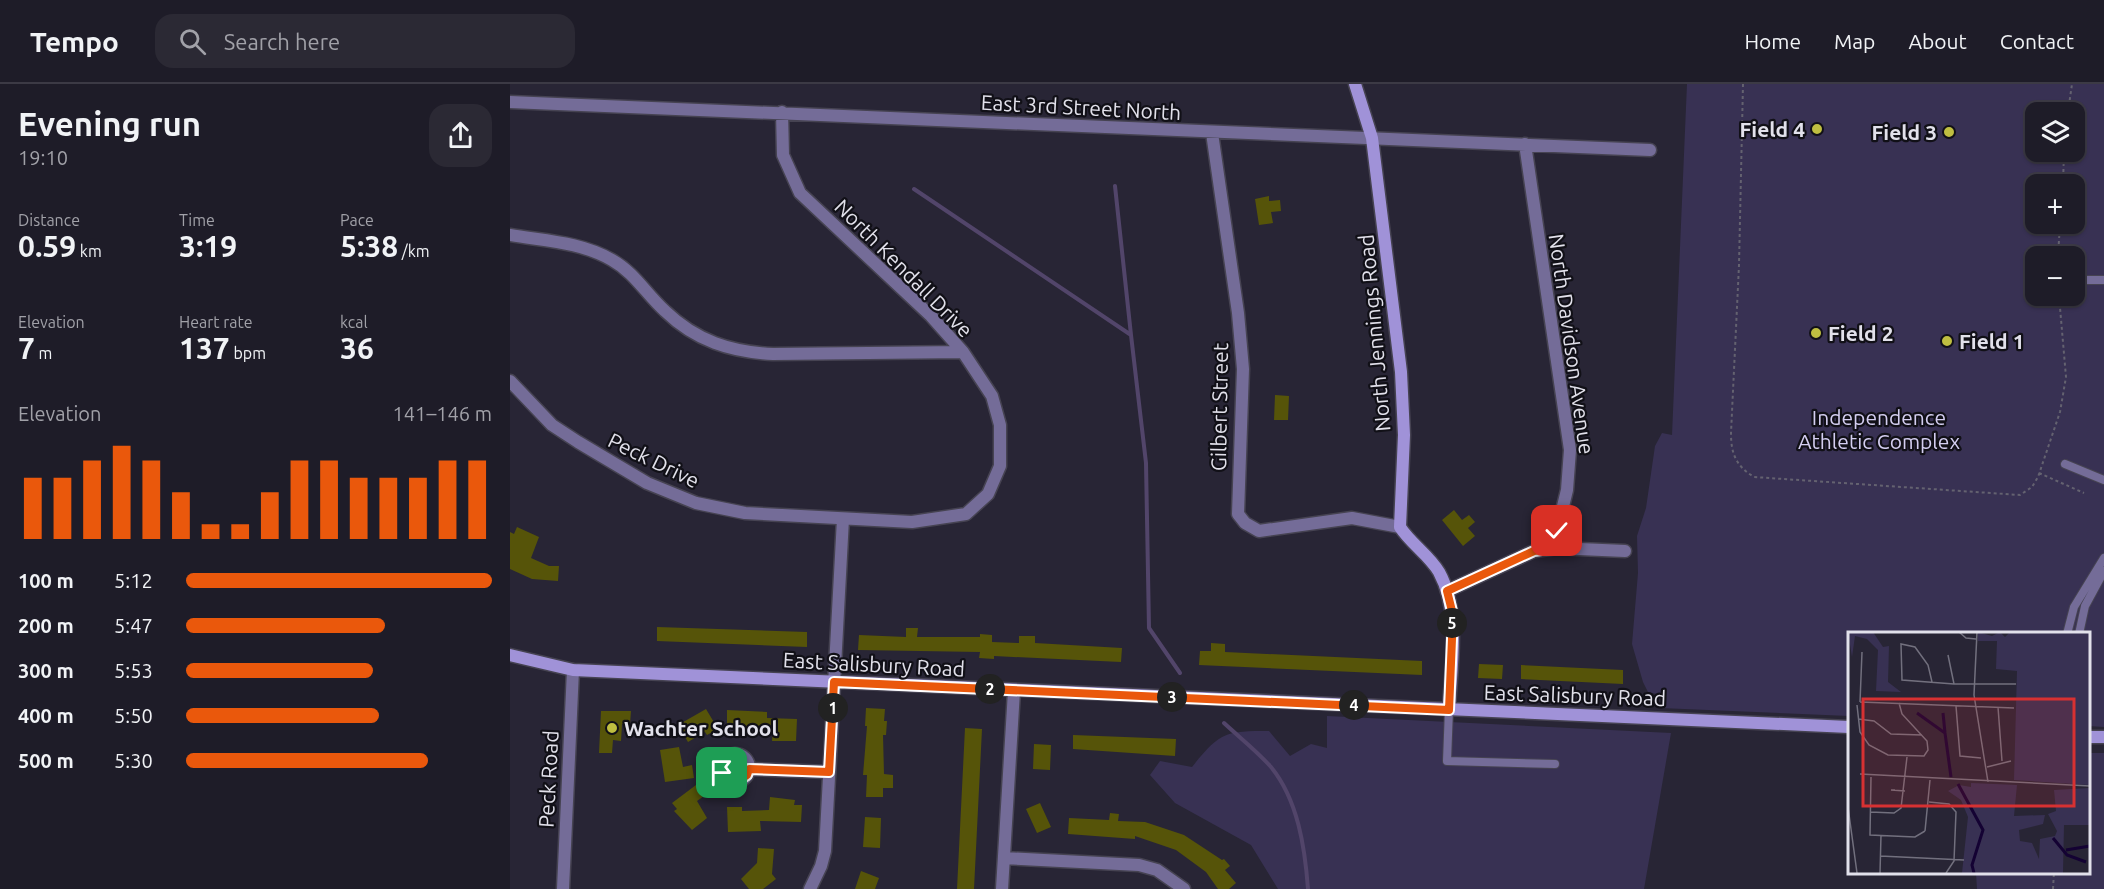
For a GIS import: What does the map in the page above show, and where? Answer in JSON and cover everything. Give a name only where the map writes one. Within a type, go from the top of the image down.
[{"type":"street","name":"North Jennings Road","points":[[1355,84],[1372,138],[1401,372],[1404,435],[1400,526]]},
{"type":"street","name":"East 3rd Street North","points":[[510,102],[1650,150]]},
{"type":"street","name":"North Kendall Drive","points":[[782,112],[783,155],[800,193],[931,316],[963,352],[992,396],[1000,425],[1000,466],[988,494],[966,514],[946,519],[912,522],[843,519]]},
{"type":"street","name":"Gilbert Street","points":[[1212,133],[1238,313],[1243,369],[1236,499],[1238,514],[1245,523],[1258,531],[1352,518],[1400,526]]},
{"type":"street","name":"North Davidson Avenue","points":[[1525,144],[1570,450],[1567,490],[1557,531],[1557,548]]},
{"type":"street","points":[[510,235],[595,250],[633,275],[664,311],[688,331],[719,347],[746,353],[773,354],[963,352]]},
{"type":"street","name":"Peck Drive","points":[[510,381],[552,425],[647,483],[696,504],[745,513],[843,519]]},
{"type":"street","points":[[810,889],[825,851],[843,519]]},
{"type":"street","points":[[1400,526],[1438,571],[1447,591],[1453,615],[1449,710]]},
{"type":"street","points":[[1447,591],[1534,551],[1557,548],[1625,551]]},
{"type":"street","name":"East Salisbury Road","points":[[510,655],[573,670],[1848,727]]},
{"type":"street","name":"Peck Road","points":[[563,889],[573,670]]},
{"type":"street","points":[[1002,889],[1014,691]]},
{"type":"street","points":[[749,769],[829,772]]},
{"type":"street","points":[[1004,858],[1139,865],[1157,870],[1184,889]]},
{"type":"lane","points":[[2085,280],[2104,280]]},
{"type":"lane","points":[[2065,464],[2104,480]]},
{"type":"lane","points":[[2068,632],[2074,608],[2104,558]]},
{"type":"lane","points":[[2079,632],[2085,606],[2104,571]]},
{"type":"lane","points":[[1449,710],[1447,761],[1555,764]]},
{"type":"path","points":[[1743,84],[1739,265],[1731,433],[1733,456],[1738,465],[1754,477],[1944,489],[2013,497],[2032,486],[2039,473],[2060,412],[2066,377],[2060,306]]},
{"type":"path","points":[[2069,102],[2072,84]]},
{"type":"path","points":[[2039,473],[2084,493]]},
{"type":"path","points":[[2053,889],[2054,874]]},
{"type":"green space","name":"Independence Athletic Complex","points":[[1687,84],[2104,84],[2104,727],[2089,726],[2089,632],[1848,632],[1848,716],[1660,708],[1661,695],[1648,692],[1632,644],[1638,573],[1637,536],[1646,508],[1655,446],[1662,433],[1672,435]]},
{"type":"green space","points":[[1327,716],[1671,733],[1644,889],[1278,889],[1251,845],[1175,803],[1150,775],[1160,761],[1192,767],[1217,740],[1233,733],[1269,731],[1290,756],[1311,744],[1327,748]]},
{"type":"green space","points":[[2089,753],[2104,753],[2104,889],[1977,889],[1976,874],[2089,874]]},
{"type":"building","points":[[1269,196],[1269,201],[1280,200],[1281,211],[1271,212],[1273,223],[1259,225],[1255,199]]},
{"type":"building","points":[[1275,395],[1289,396],[1288,420],[1274,420]]},
{"type":"building","points":[[1454,510],[1462,520],[1469,515],[1475,522],[1468,528],[1475,536],[1463,546],[1442,520]]},
{"type":"building","points":[[517,527],[539,537],[531,558],[549,566],[559,566],[558,581],[532,579],[510,569],[510,532],[514,534]]},
{"type":"building","points":[[657,627],[807,632],[807,647],[657,641]]},
{"type":"building","points":[[906,628],[918,628],[917,637],[980,637],[980,634],[992,635],[992,642],[1019,643],[1019,636],[1035,636],[1035,643],[1122,648],[1121,662],[994,656],[994,659],[979,658],[980,652],[858,650],[859,635],[906,637]]},
{"type":"building","points":[[1211,643],[1225,644],[1225,652],[1422,661],[1422,675],[1199,665],[1200,651],[1211,651]]},
{"type":"building","points":[[1479,664],[1503,665],[1502,679],[1478,678]]},
{"type":"building","points":[[1521,665],[1623,670],[1623,684],[1521,679]]},
{"type":"building","points":[[866,708],[885,709],[884,721],[887,721],[886,735],[883,735],[884,774],[893,775],[893,788],[883,788],[883,797],[866,797],[867,775],[863,775],[867,726],[865,726]]},
{"type":"building","points":[[706,709],[718,729],[707,735],[705,732],[688,742],[678,725]]},
{"type":"building","points":[[727,710],[767,712],[767,718],[797,719],[796,741],[772,741],[773,729],[738,730],[738,727],[727,726]]},
{"type":"building","points":[[601,711],[631,711],[630,724],[622,724],[621,741],[613,740],[612,753],[599,753]]},
{"type":"building","points":[[965,728],[982,729],[974,889],[957,889]]},
{"type":"building","points":[[1073,735],[1176,739],[1175,756],[1073,749]]},
{"type":"building","points":[[1034,744],[1051,745],[1050,770],[1033,769]]},
{"type":"building","points":[[679,747],[683,767],[692,765],[694,778],[665,782],[660,750]]},
{"type":"building","points":[[696,785],[704,796],[697,801],[707,818],[692,830],[674,811],[677,809],[672,803]]},
{"type":"building","points":[[770,797],[795,800],[794,805],[802,805],[801,822],[760,821],[761,831],[728,832],[727,807],[742,807],[742,811],[769,810]]},
{"type":"building","points":[[1040,803],[1051,827],[1037,833],[1026,809]]},
{"type":"building","points":[[1110,813],[1119,814],[1118,821],[1145,822],[1184,835],[1222,860],[1224,859],[1230,866],[1225,870],[1236,883],[1229,889],[1218,889],[1206,872],[1176,850],[1135,836],[1135,839],[1068,834],[1069,818],[1109,820]]},
{"type":"building","points":[[865,817],[881,818],[880,848],[863,847]]},
{"type":"building","points":[[758,848],[774,849],[772,874],[776,879],[763,889],[749,889],[741,879],[757,863]]},
{"type":"building","points":[[861,871],[879,878],[875,889],[855,889]]},
{"type":"waterway","points":[[1115,186],[1131,335]]},
{"type":"waterway","points":[[914,189],[1131,335],[1146,463],[1149,628],[1180,673]]},
{"type":"waterway","points":[[1224,723],[1271,767],[1288,794],[1299,825],[1308,889]]},
{"type":"place","name":"Field 4","points":[[1817,129]]},
{"type":"place","name":"Field 3","points":[[1949,132]]},
{"type":"place","name":"Field 2","points":[[1816,333]]},
{"type":"place","name":"Field 1","points":[[1947,341]]},
{"type":"place","name":"Wachter School","points":[[612,728]]},
{"type":"route","points":[[722,773],[725,778],[737,782],[747,775],[749,769],[829,772],[834,682],[1449,710],[1453,615],[1447,591],[1534,551],[1557,548],[1557,531]]}]
